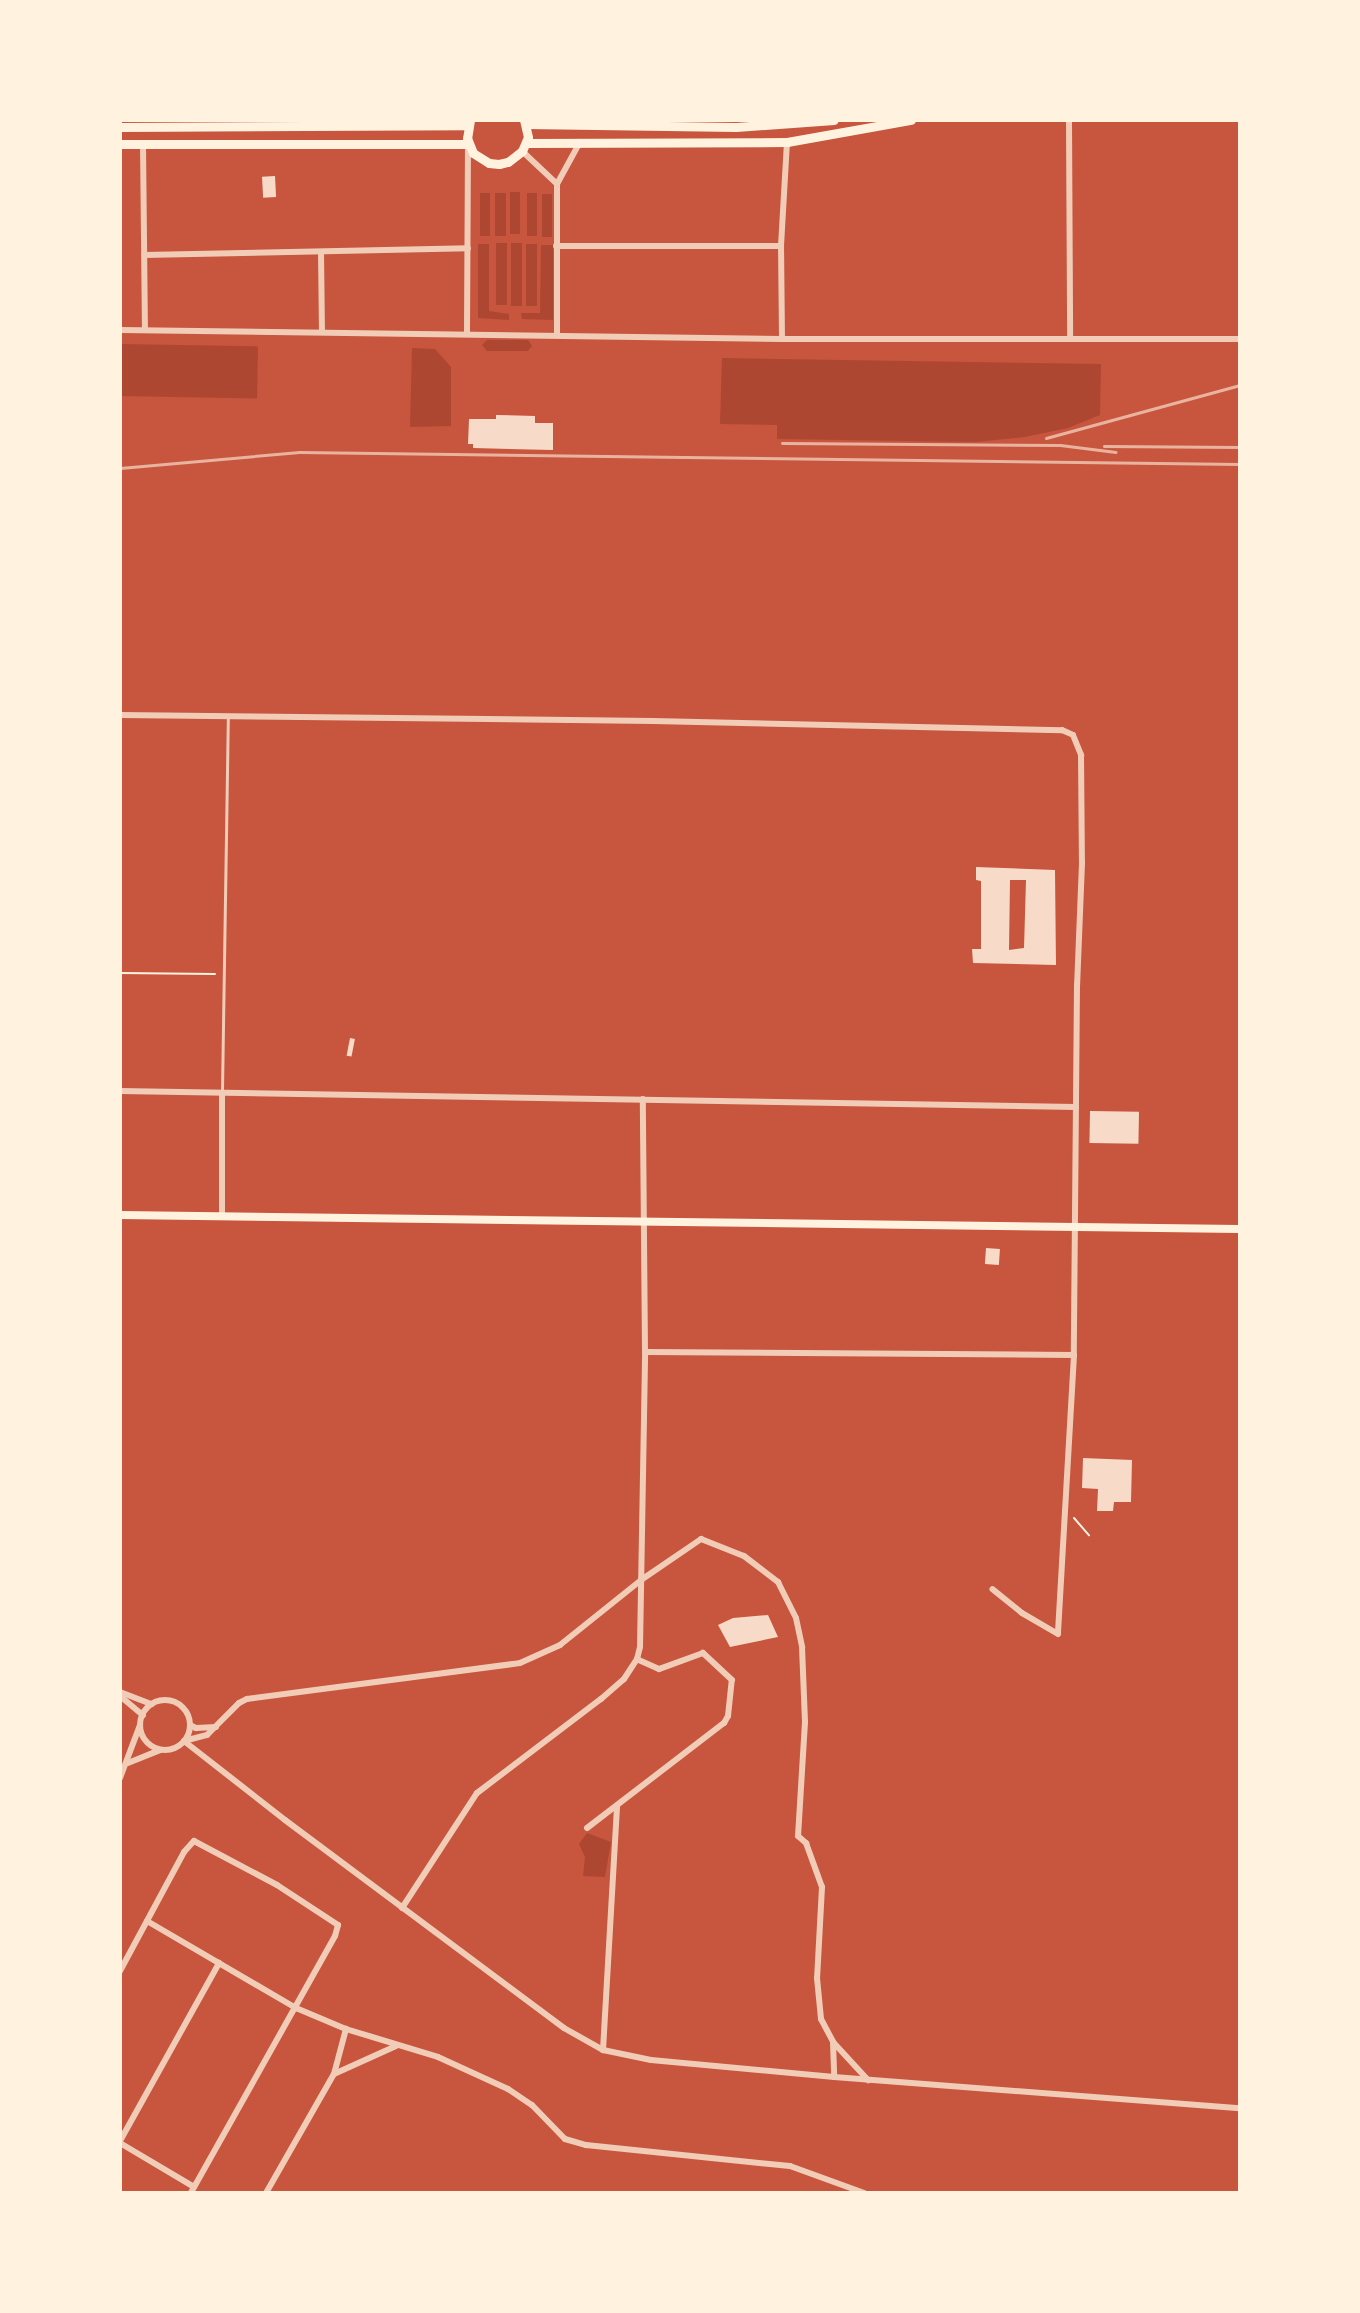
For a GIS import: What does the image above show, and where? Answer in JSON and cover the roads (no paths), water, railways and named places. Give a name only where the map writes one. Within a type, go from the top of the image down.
[{"type":"main road","points":[[524,147],[526,121],[737,123],[834,120]]},
{"type":"main road","points":[[120,127],[469,122],[468,144],[473,153],[489,163],[508,162],[524,147],[580,142],[787,142],[911,120]]},
{"type":"main road","points":[[120,144],[468,144]]},
{"type":"main road","points":[[120,1215],[1240,1229]]},
{"type":"street","points":[[1069,120],[1070,339]]},
{"type":"street","points":[[557,334],[557,184],[580,142]]},
{"type":"street","points":[[782,339],[781,246],[787,142]]},
{"type":"street","points":[[143,144],[145,330]]},
{"type":"street","points":[[467,333],[468,144]]},
{"type":"street","points":[[524,147],[557,184]]},
{"type":"street","points":[[556,246],[781,246]]},
{"type":"street","points":[[144,255],[468,248]]},
{"type":"street","points":[[321,252],[322,331]]},
{"type":"street","points":[[120,330],[782,339],[1240,339]]},
{"type":"street","points":[[120,715],[1047,729],[1073,735],[1081,755],[1074,1355],[1058,1634],[1022,1613],[992,1589]]},
{"type":"street","points":[[120,1091],[1076,1107]]},
{"type":"street","points":[[222,1094],[222,1217]]},
{"type":"street","points":[[402,1908],[477,1793],[601,1699],[624,1679],[637,1659],[645,1352],[643,1099]]},
{"type":"street","points":[[645,1352],[1074,1355]]},
{"type":"street","points":[[128,1763],[149,1753],[207,1735],[239,1703],[257,1697],[425,1677],[530,1660],[560,1645],[641,1580],[701,1539],[760,1566],[778,1582],[796,1618],[802,1647],[805,1722],[798,1836],[806,1843],[821,1878],[818,2002],[825,2031],[868,2080]]},
{"type":"street","points":[[587,1828],[724,1723],[728,1716],[732,1680],[703,1653],[659,1669],[637,1659]]},
{"type":"street","points":[[120,1694],[152,1704],[165,1700],[177,1703],[187,1712],[190,1725],[184,1741]]},
{"type":"street","points":[[120,1694],[142,1718],[146,1740],[156,1747],[168,1749]]},
{"type":"street","points":[[120,1778],[142,1718],[152,1704]]},
{"type":"street","points":[[190,1725],[196,1728],[216,1727]]},
{"type":"street","points":[[184,1741],[564,2028],[603,2050],[651,2060],[834,2077],[1240,2108]]},
{"type":"street","points":[[603,2050],[617,1805]]},
{"type":"street","points":[[120,1971],[184,1852],[194,1841],[277,1885],[333,1921],[338,1928],[192,2190],[120,2142],[219,1963]]},
{"type":"street","points":[[147,1921],[296,2008],[346,2029],[438,2057],[508,2089],[532,2105],[565,2139],[586,2145],[790,2166],[864,2193]]},
{"type":"street","points":[[266,2193],[334,2074],[346,2029]]},
{"type":"street","points":[[833,2042],[834,2077]]},
{"type":"street","points":[[334,2074],[398,2045]]},
{"type":"lane","points":[[222,1094],[228,716]]},
{"type":"railway","points":[[1046,438],[1240,385]]},
{"type":"railway","points":[[782,443],[1060,445],[1116,452]]},
{"type":"railway","points":[[1104,446],[1240,447]]},
{"type":"railway","points":[[120,468],[299,452],[1240,464]]}]
